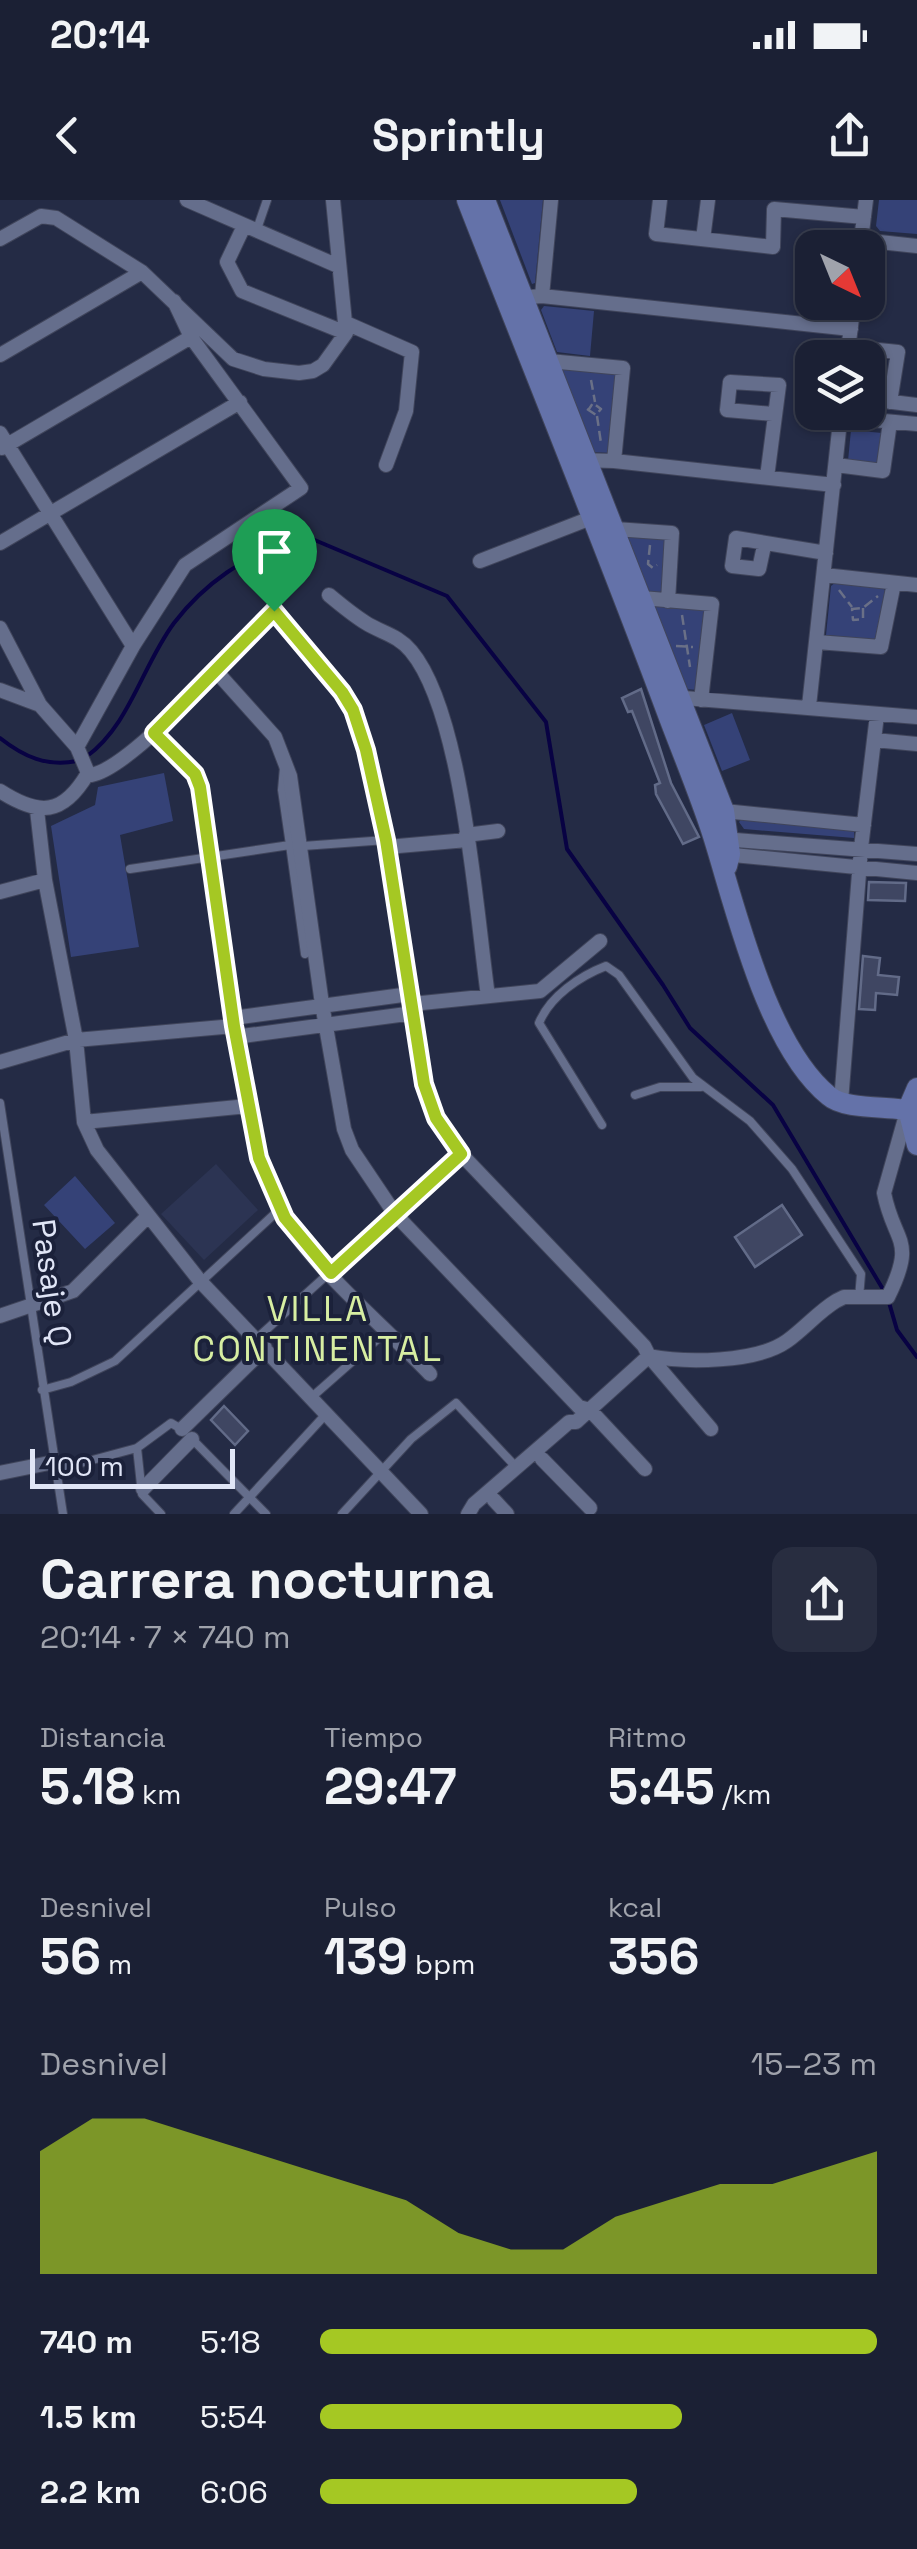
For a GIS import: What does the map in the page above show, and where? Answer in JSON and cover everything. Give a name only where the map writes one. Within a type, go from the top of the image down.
[{"type":"street","points":[[187,200],[338,266]]},
{"type":"street","points":[[0,239],[47,216],[142,272],[233,359],[299,374],[324,364],[346,328],[333,200]]},
{"type":"street","points":[[467,200],[524,297],[593,458],[615,530],[724,811],[723,852]]},
{"type":"street","points":[[486,200],[549,361],[593,458]]},
{"type":"street","points":[[524,297],[551,200]]},
{"type":"street","points":[[660,200],[656,234],[773,247],[774,208],[864,217]]},
{"type":"street","points":[[703,239],[708,200]]},
{"type":"street","points":[[863,230],[866,200]]},
{"type":"street","points":[[250,229],[227,262],[242,291],[412,352],[406,410],[386,466]]},
{"type":"street","points":[[885,245],[917,246]]},
{"type":"street","points":[[0,355],[142,272]]},
{"type":"street","points":[[524,297],[851,329]]},
{"type":"street","points":[[76,747],[185,565],[300,488],[191,337],[174,302]]},
{"type":"street","points":[[850,340],[852,320]]},
{"type":"street","points":[[133,646],[2,443],[191,337]]},
{"type":"street","points":[[885,352],[898,352],[890,402]]},
{"type":"street","points":[[549,361],[624,368],[593,458],[590,518],[681,698],[723,852],[736,919],[775,1014],[812,1078],[833,1100],[912,1111]]},
{"type":"street","points":[[885,401],[917,405]]},
{"type":"street","points":[[0,543],[240,402]]},
{"type":"street","points":[[767,476],[773,414]]},
{"type":"street","points":[[885,421],[917,424]]},
{"type":"street","points":[[836,465],[883,470],[890,422]]},
{"type":"street","points":[[810,706],[816,642],[830,580],[826,553],[840,430]]},
{"type":"street","points":[[593,458],[834,485]]},
{"type":"street","points":[[480,561],[590,518]]},
{"type":"street","points":[[615,530],[672,533],[674,603]]},
{"type":"street","points":[[764,546],[826,553]]},
{"type":"street","points":[[830,580],[889,587],[917,585]]},
{"type":"street","points":[[816,642],[881,647],[889,587]]},
{"type":"street","points":[[328,595],[366,623],[400,640],[424,672],[444,721],[466,837],[488,996]]},
{"type":"street","points":[[642,598],[712,604],[681,698]]},
{"type":"street","points":[[86,771],[108,770],[154,733],[274,611],[328,673],[353,710],[387,843],[430,1102],[461,1154],[644,1346],[711,1429]]},
{"type":"street","points":[[0,628],[40,706],[76,747],[86,771]]},
{"type":"street","points":[[215,670],[268,726],[285,758],[344,1130],[362,1167],[396,1214],[579,1407],[590,1410],[645,1469]]},
{"type":"street","points":[[0,690],[40,706]]},
{"type":"street","points":[[681,698],[917,717]]},
{"type":"street","points":[[841,1102],[877,715]]},
{"type":"street","points":[[154,733],[195,774],[212,858],[234,1027],[259,1158],[285,1218],[331,1273],[430,1374]]},
{"type":"street","points":[[874,740],[917,744]]},
{"type":"street","points":[[0,791],[37,810],[68,799],[86,771]]},
{"type":"street","points":[[37,810],[76,1040],[84,1122],[98,1150],[200,1280],[420,1514]]},
{"type":"street","points":[[724,811],[864,825]]},
{"type":"street","points":[[387,843],[498,831]]},
{"type":"street","points":[[723,852],[862,848],[917,854]]},
{"type":"street","points":[[723,852],[917,873]]},
{"type":"street","points":[[0,892],[46,880]]},
{"type":"street","points":[[234,1027],[322,1004],[412,1004],[540,990],[600,941]]},
{"type":"street","points":[[0,1062],[76,1040],[325,1023],[412,1004]]},
{"type":"street","points":[[649,1356],[674,1361],[759,1353],[788,1341],[836,1301],[888,1298],[913,1264],[913,1244],[885,1200],[884,1187],[917,1088]]},
{"type":"street","points":[[84,1122],[248,1106]]},
{"type":"street","points":[[890,1167],[917,1147],[912,1111]]},
{"type":"street","points":[[0,1316],[73,1291],[148,1216]]},
{"type":"street","points":[[143,1489],[260,1344]]},
{"type":"street","points":[[469,1514],[474,1504],[569,1422],[576,1422],[649,1356]]},
{"type":"street","points":[[469,1514],[494,1500],[542,1459],[576,1428],[576,1422]]},
{"type":"street","points":[[542,1459],[590,1508]]},
{"type":"street","points":[[0,1473],[55,1466]]},
{"type":"street","points":[[494,1500],[507,1514]]},
{"type":"lane","points":[[250,229],[267,200]]},
{"type":"lane","points":[[130,870],[296,845],[387,843]]},
{"type":"lane","points":[[296,845],[304,954]]},
{"type":"lane","points":[[602,1125],[538,1023],[543,1012],[567,988],[606,966],[619,975],[701,1086],[750,1121],[792,1169],[862,1274],[859,1298]]},
{"type":"lane","points":[[634,1095],[660,1087],[701,1086]]},
{"type":"lane","name":"Pasaje Q","points":[[0,1103],[63,1514]]},
{"type":"lane","points":[[260,1344],[461,1154]]},
{"type":"lane","points":[[42,1390],[71,1382],[115,1361],[281,1208]]},
{"type":"lane","points":[[313,1396],[388,1330]]},
{"type":"lane","points":[[342,1514],[411,1439],[456,1403],[517,1468]]},
{"type":"lane","points":[[234,1514],[327,1413]]},
{"type":"lane","points":[[55,1466],[137,1448],[171,1423],[187,1434],[266,1514]]},
{"type":"lane","points":[[137,1448],[144,1498],[161,1514]]},
{"type":"path","points":[[590,370],[595,403],[589,409],[596,414],[593,458]]},
{"type":"path","points":[[648,536],[652,558]]},
{"type":"path","points":[[830,580],[853,608],[852,620]]},
{"type":"path","points":[[853,608],[863,608],[889,587]]},
{"type":"path","points":[[674,603],[691,674]]},
{"type":"path","points":[[842,628],[852,620],[864,619],[863,608]]},
{"type":"path","points":[[670,645],[702,648]]},
{"type":"shaded area","points":[[500,200],[543,200],[535,283],[532,284]]},
{"type":"shaded area","points":[[879,200],[917,200],[917,234],[885,231],[876,226]]},
{"type":"shaded area","points":[[544,306],[594,311],[590,356],[557,352],[541,310]]},
{"type":"shaded area","points":[[564,366],[616,372],[611,453],[591,452],[560,371]]},
{"type":"shaded area","points":[[851,430],[882,433],[879,464],[848,461]]},
{"type":"shaded area","points":[[629,533],[667,536],[662,593],[648,594],[625,540]]},
{"type":"shaded area","points":[[836,582],[884,589],[888,596],[879,640],[826,635],[831,586]]},
{"type":"shaded area","points":[[653,606],[705,608],[698,690],[685,689]]},
{"type":"shaded area","points":[[732,713],[750,760],[722,771],[704,725]]},
{"type":"shaded area","points":[[164,773],[173,821],[120,835],[139,947],[71,957],[51,826],[95,805],[98,787]]},
{"type":"shaded area","points":[[743,817],[854,828],[854,838],[744,829],[739,822]]},
{"type":"shaded area","points":[[216,1164],[258,1210],[204,1260],[161,1214]]},
{"type":"shaded area","points":[[75,1176],[115,1223],[85,1249],[44,1205]]},
{"type":"building","points":[[641,689],[671,783],[699,837],[683,844],[656,794],[655,785],[660,783],[632,711],[628,712],[622,698]]},
{"type":"building","points":[[869,882],[906,883],[905,901],[868,900]]},
{"type":"building","points":[[863,956],[880,958],[878,975],[899,977],[897,995],[876,993],[875,1010],[859,1009]]},
{"type":"building","points":[[782,1205],[802,1235],[755,1267],[735,1237]]},
{"type":"building","points":[[224,1406],[248,1431],[235,1445],[211,1420]]},
{"type":"waterway","points":[[86,757],[114,729],[163,640],[201,593],[230,570],[298,533],[447,596],[546,722],[567,849],[690,1028],[773,1105],[884,1291]]},
{"type":"waterway","points":[[0,738],[36,759],[56,763],[77,761]]},
{"type":"waterway","points":[[888,1299],[897,1330],[917,1357]]},
{"type":"district","name":"VILLA CONTINENTAL","points":[[318,1329]]},
{"type":"route","points":[[274,611],[328,673],[353,710],[376,787],[424,1084],[436,1118],[461,1154],[331,1273],[285,1218],[259,1158],[234,1026],[200,787],[195,774],[154,733],[274,611]]}]
